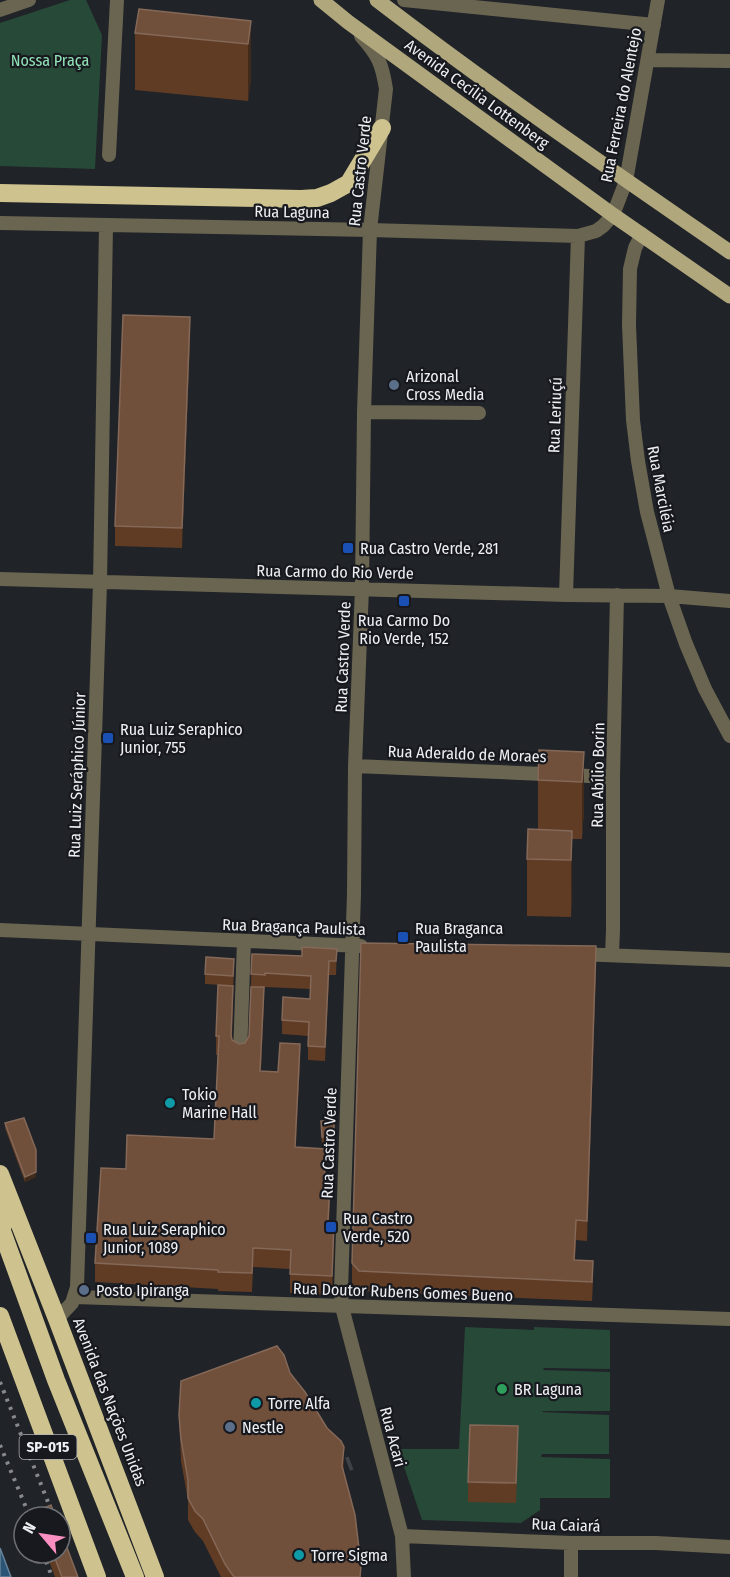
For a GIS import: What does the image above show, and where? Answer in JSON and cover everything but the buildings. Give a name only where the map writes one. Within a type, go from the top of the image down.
[{"type":"highway","points":[[0,193],[301,200],[317,198],[349,183],[382,128]]},
{"type":"highway","points":[[3,1181],[2,1231],[56,1380],[135,1577]]},
{"type":"highway","name":"Avenida das Nações Unidas","points":[[3,1181],[155,1577]]},
{"type":"highway","name":"SP-015","points":[[0,1316],[97,1575]]},
{"type":"main road","name":"Avenida Cecília Lottenberg","points":[[321,0],[613,215],[730,296]]},
{"type":"main road","name":"Avenida Cecília Lottenberg","points":[[377,0],[425,37],[730,252]]},
{"type":"street","points":[[0,10],[28,0]]},
{"type":"street","points":[[404,0],[654,25]]},
{"type":"street","name":"Rua Ferreira do Alentejo","points":[[613,215],[626,180],[658,0]]},
{"type":"street","points":[[109,155],[120,1]]},
{"type":"street","name":"Rua Castro Verde","points":[[342,1307],[370,230],[386,89],[383,69],[369,45],[348,22]]},
{"type":"street","points":[[648,60],[730,62]]},
{"type":"street","name":"Rua Laguna","points":[[0,223],[578,236],[596,231],[613,215]]},
{"type":"street","name":"Rua Luiz Seráphico Júnior","points":[[75,1297],[100,583],[106,226]]},
{"type":"street","name":"Rua Marciléia","points":[[642,234],[635,248],[630,269],[633,420],[638,461],[647,512],[669,596],[701,680],[730,736]]},
{"type":"street","name":"Rua Leriuçú","points":[[566,595],[578,236]]},
{"type":"street","points":[[364,412],[479,413]]},
{"type":"street","name":"Rua Carmo do Rio Verde","points":[[0,579],[669,596],[730,601]]},
{"type":"street","name":"Rua Abílio Borin","points":[[612,955],[617,595]]},
{"type":"street","name":"Rua Aderaldo de Moraes","points":[[356,766],[613,777]]},
{"type":"street","name":"Rua Bragança Paulista","points":[[0,930],[374,946]]},
{"type":"street","points":[[240,1054],[244,941]]},
{"type":"street","points":[[560,953],[730,960]]},
{"type":"street","points":[[57,1318],[75,1297]]},
{"type":"street","name":"Rua Doutor Rubens Gomes Bueno","points":[[75,1297],[730,1319]]},
{"type":"street","name":"Rua Acari","points":[[342,1307],[402,1536],[404,1577]]},
{"type":"street","name":"Rua Caiará","points":[[402,1536],[730,1547]]},
{"type":"street","points":[[571,1543],[571,1577]]},
{"type":"green space","name":"Nossa Praça","points":[[70,0],[86,0],[102,35],[95,169],[0,166],[0,23]]},
{"type":"green space","name":"BR Laguna","points":[[465,1327],[610,1330],[610,1369],[544,1368],[543,1370],[610,1372],[610,1411],[542,1412],[609,1415],[609,1454],[542,1454],[541,1457],[610,1459],[610,1498],[540,1498],[540,1510],[521,1523],[422,1520],[398,1449],[459,1449]]},
{"type":"water","points":[[0,1548],[11,1577],[0,1577]]},
{"type":"tunnel","points":[[328,1472],[351,1463]]},
{"type":"railway","points":[[0,1382],[49,1505]]},
{"type":"railway","points":[[0,1445],[25,1505]]},
{"type":"railway","points":[[48,1565],[52,1577]]},
{"type":"place","name":"Arizonal Cross Media","points":[[394,385]]},
{"type":"place","name":"Rua Castro Verde, 281","points":[[348,548]]},
{"type":"place","name":"Rua Carmo Do Rio Verde, 152","points":[[404,601]]},
{"type":"place","name":"Rua Luiz Seraphico Junior, 755","points":[[108,738]]},
{"type":"place","name":"Rua Braganca Paulista","points":[[403,937]]},
{"type":"place","name":"Tokio Marine Hall","points":[[170,1103]]},
{"type":"place","name":"Rua Castro Verde, 520","points":[[331,1227]]},
{"type":"place","name":"Rua Luiz Seraphico Junior, 1089","points":[[91,1238]]},
{"type":"place","name":"Posto Ipiranga","points":[[84,1290]]},
{"type":"place","name":"BR Laguna","points":[[502,1389]]},
{"type":"place","name":"Torre Alfa","points":[[256,1403]]},
{"type":"place","name":"Nestle","points":[[230,1427]]},
{"type":"place","name":"Torre Sigma","points":[[299,1555]]}]
